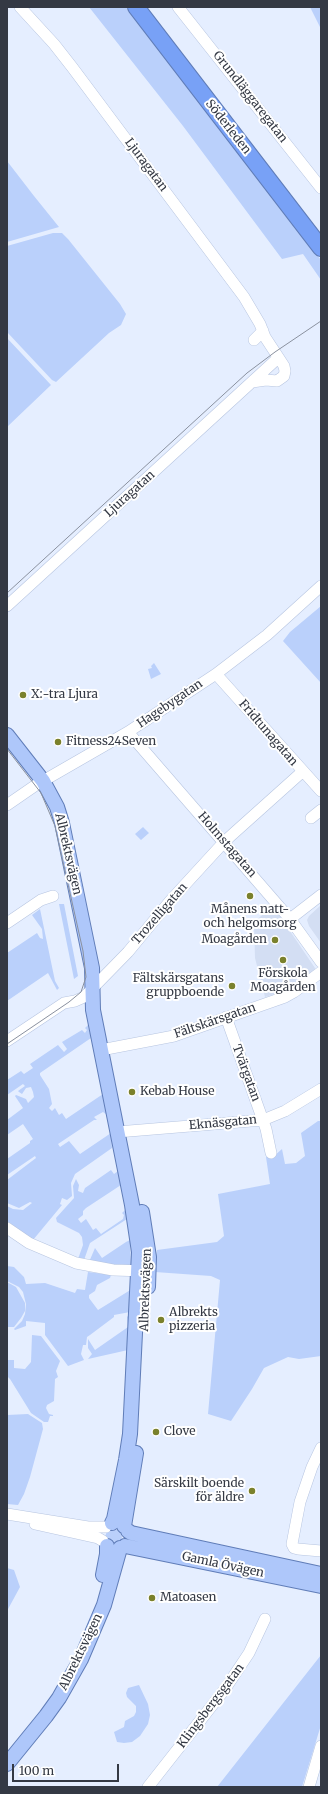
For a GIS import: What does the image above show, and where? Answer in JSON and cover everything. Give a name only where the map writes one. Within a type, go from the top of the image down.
[{"type":"highway","name":"Söderleden","points":[[136,7],[321,248]]},
{"type":"highway","name":"Söderleden","points":[[146,7],[321,236]]},
{"type":"main road","name":"Albrektsvägen","points":[[7,735],[43,781],[57,807],[64,828],[91,961],[93,1010],[105,1050],[122,1132],[139,1252],[144,1271],[130,1434],[120,1494],[114,1519],[117,1527]]},
{"type":"main road","points":[[117,1527],[129,1537],[114,1545],[102,1536],[117,1527]]},
{"type":"main road","name":"Gamla Övägen","points":[[117,1527],[131,1533],[321,1574]]},
{"type":"main road","name":"Albrektsvägen","points":[[7,1754],[39,1713],[61,1679],[88,1621],[99,1591],[107,1554],[114,1545]]},
{"type":"main road","name":"Albrektsvägen","points":[[7,1764],[59,1698],[81,1659],[104,1605],[114,1545]]},
{"type":"main road","name":"Gamla Övägen","points":[[114,1545],[321,1586]]},
{"type":"street","name":"Ljuragatan","points":[[20,7],[54,44],[172,199],[241,293],[284,366],[285,371],[281,380],[252,382]]},
{"type":"street","name":"Grundläggaregatan","points":[[178,7],[321,188]]},
{"type":"street","points":[[254,340],[263,331]]},
{"type":"street","name":"Ljuragatan","points":[[7,606],[278,358]]},
{"type":"street","name":"Hagebygatan","points":[[7,805],[43,781],[128,732],[216,674],[267,635],[321,586]]},
{"type":"street","name":"Fridtunagatan","points":[[216,674],[302,772],[321,791]]},
{"type":"street","name":"Holmstagatan","points":[[128,732],[290,919],[321,962]]},
{"type":"street","name":"Trozelligatan","points":[[7,1041],[64,1003],[75,1001],[84,997],[128,952],[170,901],[224,841],[302,772]]},
{"type":"street","points":[[312,818],[321,810]]},
{"type":"street","points":[[290,919],[321,895]]},
{"type":"street","points":[[7,923],[41,900],[53,896]]},
{"type":"street","name":"Fältskärsgatan","points":[[105,1050],[174,1036],[285,997],[321,972]]},
{"type":"street","name":"Tvärgatan","points":[[226,1017],[263,1120],[271,1153]]},
{"type":"street","name":"Eknäsgatan","points":[[122,1132],[263,1120],[285,1111],[321,1089]]},
{"type":"street","points":[[7,1228],[29,1244],[76,1263],[113,1270],[144,1271]]},
{"type":"street","points":[[321,1448],[312,1467],[300,1502],[292,1544],[294,1548],[321,1551]]},
{"type":"street","name":"Gamla Övägen","points":[[9,1514],[88,1527],[117,1527]]},
{"type":"street","name":"Gamla Övägen","points":[[9,1514],[30,1523],[98,1538],[114,1545]]},
{"type":"street","name":"Klingsbergsgatan","points":[[148,1787],[225,1689],[249,1653],[265,1619]]},
{"type":"street","points":[[309,1787],[321,1746]]},
{"type":"shaded area","points":[[89,7],[129,7],[321,260],[321,280],[303,254],[282,259],[183,126]]},
{"type":"shaded area","points":[[310,7],[321,7],[321,29]]},
{"type":"shaded area","points":[[7,161],[34,196],[59,227],[7,242]]},
{"type":"shaded area","points":[[53,233],[62,233],[68,239],[120,304],[126,314],[121,325],[109,333],[56,382],[52,380],[7,332],[7,246]]},
{"type":"shaded area","points":[[7,338],[51,385],[7,427]]},
{"type":"shaded area","points":[[321,606],[321,683],[283,641],[290,632]]},
{"type":"shaded area","points":[[154,663],[161,674],[151,679],[148,669],[152,668],[151,666]]},
{"type":"shaded area","points":[[143,827],[149,833],[141,840],[135,834]]},
{"type":"shaded area","points":[[59,904],[64,904],[78,976],[74,979]]},
{"type":"shaded area","points":[[321,905],[321,943],[309,926],[307,920],[309,916]]},
{"type":"shaded area","name":"Moagården","points":[[273,906],[315,968],[314,972],[285,991],[265,997],[255,958],[254,922]]},
{"type":"shaded area","points":[[40,909],[55,981],[59,988],[57,990],[48,973],[7,1001],[7,953],[37,933],[40,938],[43,939],[42,929],[32,915]]},
{"type":"shaded area","points":[[88,1025],[91,1038],[40,1073],[40,1075],[49,1089],[52,1104],[49,1108],[52,1111],[55,1108],[59,1115],[62,1113],[66,1119],[103,1094],[107,1115],[103,1112],[94,1117],[97,1120],[94,1120],[58,1144],[60,1147],[69,1141],[80,1154],[111,1133],[112,1148],[75,1174],[71,1183],[72,1196],[67,1200],[62,1198],[60,1204],[62,1205],[33,1240],[7,1221],[7,1206],[13,1209],[23,1210],[32,1203],[30,1202],[19,1208],[7,1203],[7,1180],[36,1158],[35,1156],[7,1175],[7,1159],[30,1143],[33,1139],[23,1124],[7,1135],[7,1120],[23,1108],[15,1096],[16,1095],[26,1099],[28,1103],[34,1097],[31,1087],[26,1088],[22,1094],[18,1091],[25,1086],[23,1084],[7,1095],[7,1080],[21,1071],[24,1074],[33,1068],[30,1064],[58,1045],[64,1052],[67,1049],[62,1042],[82,1030],[85,1033],[87,1030],[85,1028]]},
{"type":"shaded area","points":[[318,1121],[321,1121],[321,1356],[299,1359],[288,1357],[264,1368],[231,1421],[208,1414],[220,1280],[211,1276],[155,1272],[157,1250],[217,1242],[224,1236],[218,1194],[270,1184],[266,1157],[274,1156],[282,1149],[285,1164],[296,1163],[305,1156],[301,1133]]},
{"type":"shaded area","points":[[111,1170],[114,1174],[118,1171],[121,1185],[86,1208],[83,1211],[83,1215],[78,1219],[81,1223],[86,1219],[93,1230],[96,1228],[101,1234],[123,1219],[124,1215],[122,1213],[125,1210],[127,1219],[90,1243],[84,1260],[78,1259],[83,1245],[82,1237],[79,1233],[57,1222],[56,1218],[74,1198],[73,1186],[76,1179],[79,1185],[78,1191],[83,1193],[85,1188]]},
{"type":"shaded area","points":[[130,1240],[131,1266],[89,1262],[95,1248],[102,1258]]},
{"type":"shaded area","points":[[7,1266],[14,1267],[24,1277],[26,1284],[45,1283],[75,1293],[77,1289],[85,1290],[88,1272],[111,1275],[110,1278],[97,1285],[95,1291],[89,1295],[89,1298],[98,1310],[132,1289],[130,1312],[114,1315],[114,1317],[87,1337],[86,1345],[83,1345],[81,1354],[84,1360],[68,1366],[45,1335],[45,1323],[26,1321],[26,1326],[15,1330],[14,1329],[22,1321],[25,1314],[26,1304],[23,1292],[19,1287],[7,1281]]},
{"type":"shaded area","points":[[7,1282],[16,1287],[25,1303],[25,1311],[14,1327],[7,1327]]},
{"type":"shaded area","points":[[129,1315],[131,1316],[128,1350],[88,1359],[92,1354],[88,1348],[88,1339],[95,1350],[128,1327],[127,1317]]},
{"type":"shaded area","points":[[32,1335],[41,1336],[60,1361],[56,1371],[58,1377],[55,1379],[54,1401],[47,1405],[46,1408],[49,1414],[53,1415],[50,1416],[48,1422],[44,1422],[31,1413],[7,1376],[7,1360],[14,1360],[14,1368],[25,1369],[31,1362]]},
{"type":"shaded area","points":[[28,1414],[42,1423],[43,1429],[24,1494],[18,1505],[7,1504],[7,1415]]},
{"type":"shaded area","points":[[115,1529],[120,1532],[122,1537],[121,1542],[113,1546],[105,1537],[107,1531]]},
{"type":"shaded area","points":[[7,1568],[14,1570],[20,1587],[7,1611]]},
{"type":"shaded area","points":[[321,1655],[321,1725],[302,1787],[217,1787]]},
{"type":"shaded area","points":[[139,1685],[148,1704],[150,1715],[148,1724],[140,1736],[132,1742],[117,1742],[114,1732],[124,1727],[125,1721],[134,1716],[136,1712],[136,1706],[127,1697],[126,1693],[128,1688]]},
{"type":"tram line","points":[[7,593],[247,373],[321,321]]},
{"type":"tram line","points":[[7,749],[41,793],[55,826],[83,951],[86,977],[81,992],[69,1002],[7,1044]]},
{"type":"place","name":"X:-tra Ljura","points":[[23,695]]},
{"type":"place","name":"Fitness24Seven","points":[[58,742]]},
{"type":"place","name":"Månens natt- och helgomsorg","points":[[250,896]]},
{"type":"place","name":"Moagården","points":[[275,940]]},
{"type":"place","name":"Förskola Moagården","points":[[283,960]]},
{"type":"place","name":"Fältskärsgatans gruppboende","points":[[232,986]]},
{"type":"place","name":"Kebab House","points":[[132,1092]]},
{"type":"place","name":"Albrekts pizzeria","points":[[161,1320]]},
{"type":"place","name":"Clove","points":[[156,1432]]},
{"type":"place","name":"Särskilt boende för äldre","points":[[252,1491]]},
{"type":"place","name":"Matoasen","points":[[152,1598]]}]
